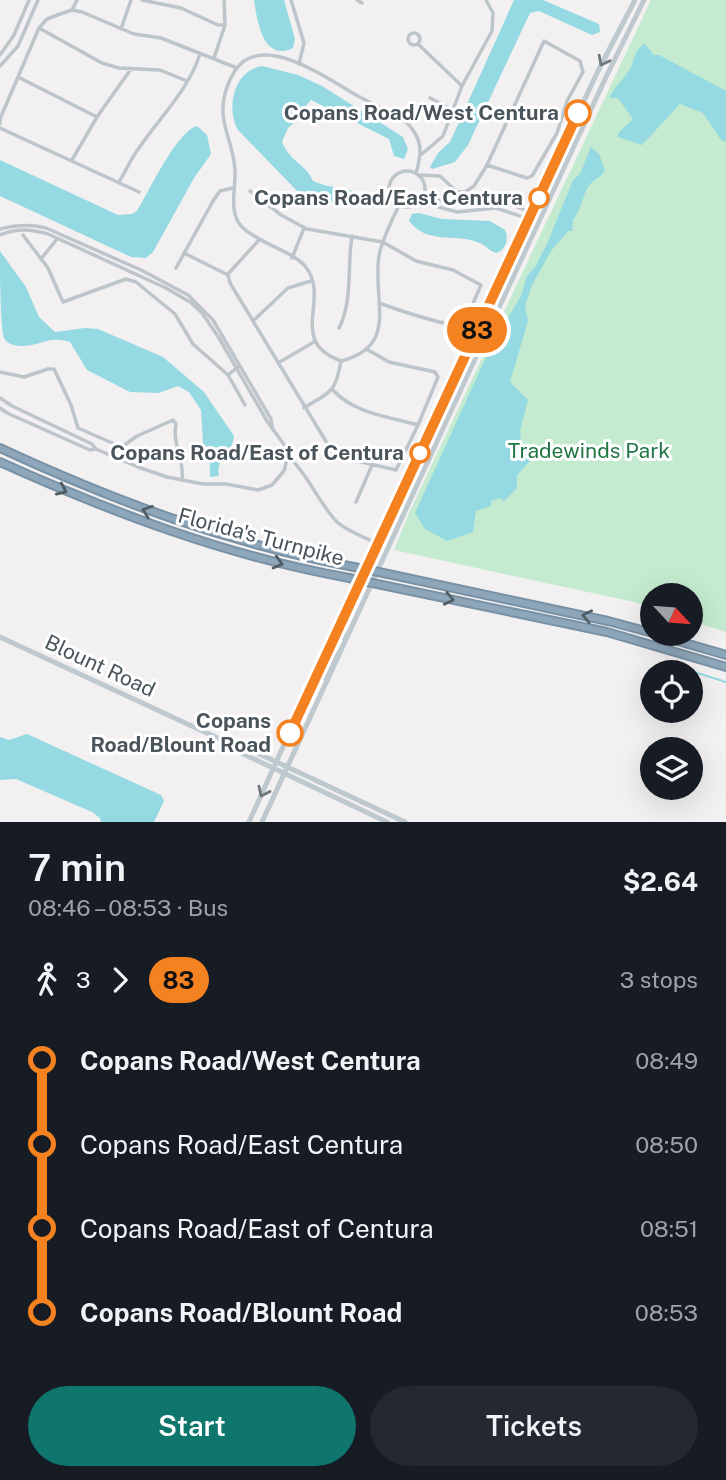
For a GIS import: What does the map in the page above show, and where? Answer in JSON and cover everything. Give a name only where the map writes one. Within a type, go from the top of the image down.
[{"type":"highway","name":"Florida's Turnpike","points":[[0,448],[72,482],[149,512],[235,540],[301,557],[640,630]]},
{"type":"highway","name":"Florida's Turnpike","points":[[0,463],[146,523],[297,569],[607,632],[726,667]]},
{"type":"highway","name":"Florida's Turnpike","points":[[696,646],[726,655]]},
{"type":"main road","points":[[249,822],[530,216],[635,0]]},
{"type":"main road","points":[[262,822],[434,446],[645,0]]},
{"type":"main road","points":[[582,106],[591,110]]},
{"type":"main road","points":[[425,441],[434,446]]},
{"type":"main road","points":[[345,639],[343,634],[348,616],[375,557],[377,544]]},
{"type":"main road","name":"Blount Road","points":[[0,638],[224,741],[233,749],[276,765],[286,766],[405,822]]},
{"type":"main road","points":[[324,685],[325,673],[335,651],[330,643]]},
{"type":"main road","name":"Blount Road","points":[[276,765],[284,773],[387,822]]},
{"type":"street","points":[[0,55],[14,35],[29,0]]},
{"type":"street","points":[[0,66],[18,46],[38,0]]},
{"type":"street","points":[[72,10],[77,0]]},
{"type":"street","points":[[121,29],[131,0]]},
{"type":"street","points":[[142,0],[167,4],[218,25],[225,25]]},
{"type":"street","points":[[214,58],[225,25],[224,0]]},
{"type":"street","points":[[291,0],[304,43],[299,64]]},
{"type":"street","points":[[422,154],[443,136],[462,86],[492,31],[493,12],[486,0]]},
{"type":"street","points":[[139,192],[0,126],[0,119],[39,28],[47,19],[72,10],[82,12],[134,34],[161,38],[237,68]]},
{"type":"street","points":[[39,28],[102,63],[131,69],[160,70],[187,81]]},
{"type":"street","points":[[487,165],[527,178],[532,176],[556,133],[567,101],[583,72],[580,61],[544,41],[487,165],[474,186],[464,192],[457,192],[446,179],[434,174],[401,171],[393,177],[389,194],[399,205],[428,204],[457,212],[496,208],[530,216]]},
{"type":"street","points":[[418,44],[462,86]]},
{"type":"street","points":[[119,182],[138,149],[177,99],[200,54]]},
{"type":"street","points":[[399,205],[383,242],[377,276],[377,330],[368,350],[341,361],[321,351],[314,342],[312,281],[305,266],[260,240],[237,220],[233,188],[235,171],[222,116],[222,103],[237,68],[245,60],[260,56],[278,57],[316,70],[407,123],[416,132],[422,154],[417,174],[424,190],[458,204],[497,199],[539,222]]},
{"type":"street","points":[[72,160],[97,117],[131,69]]},
{"type":"street","points":[[17,77],[97,117]]},
{"type":"street","points":[[430,98],[453,110]]},
{"type":"street","points":[[412,206],[417,203],[428,180],[434,174]]},
{"type":"street","points":[[176,268],[220,191],[233,188]]},
{"type":"street","points":[[250,191],[281,215],[304,228],[320,233],[383,242],[416,261],[453,270],[481,285],[464,324],[460,327],[379,303]]},
{"type":"street","points":[[496,208],[497,199]]},
{"type":"street","points":[[447,209],[449,202]]},
{"type":"street","points":[[0,229],[16,225],[34,225],[188,295],[204,310],[223,335],[238,367],[271,419],[288,456],[314,492],[338,523],[377,544]]},
{"type":"street","points":[[292,258],[304,228]]},
{"type":"street","points":[[0,235],[12,230],[31,229],[58,236]]},
{"type":"street","points":[[23,235],[48,268],[63,302],[126,279],[136,282],[175,314],[193,344],[228,375],[245,405]]},
{"type":"street","points":[[41,259],[57,242],[58,236]]},
{"type":"street","points":[[340,328],[345,317],[352,236]]},
{"type":"street","points":[[228,275],[260,240]]},
{"type":"street","points":[[184,253],[228,275],[230,283],[333,453],[396,470],[438,377],[435,372],[389,362],[368,350]]},
{"type":"street","points":[[136,282],[140,273]]},
{"type":"street","points":[[253,321],[288,288],[312,281]]},
{"type":"street","points":[[278,363],[314,342]]},
{"type":"street","points":[[304,408],[333,390],[341,361]]},
{"type":"street","points":[[228,375],[238,367]]},
{"type":"street","points":[[0,372],[24,377],[54,369],[78,428],[123,446],[145,432],[173,420],[176,424],[174,438],[184,468],[182,480]]},
{"type":"street","points":[[333,390],[351,405],[418,425]]},
{"type":"street","points":[[0,398],[12,407],[92,444],[96,449],[138,467],[182,480],[258,490],[272,485],[284,471],[288,456]]},
{"type":"street","points":[[0,408],[90,450],[96,449]]},
{"type":"street","points":[[96,449],[99,437]]},
{"type":"street","points":[[356,502],[372,465]]},
{"type":"green space","name":"Tradewinds Park","points":[[651,0],[726,0],[726,632],[704,625],[704,583],[640,583],[640,604],[394,550]]},
{"type":"water","points":[[254,0],[284,0],[295,39],[293,48],[283,51],[268,45],[260,28]]},
{"type":"water","points":[[514,0],[543,0],[599,24],[600,32],[592,35],[539,11],[530,13],[468,145],[455,162],[432,169],[430,167],[438,153],[450,142]]},
{"type":"water","points":[[644,43],[654,55],[659,55],[726,91],[726,142],[721,140],[703,113],[680,104],[642,145],[617,137],[633,119],[618,98],[609,98],[630,69],[636,53]]},
{"type":"water","points":[[262,66],[298,75],[322,86],[403,137],[408,149],[404,159],[394,156],[389,139],[311,100],[299,118],[288,128],[282,142],[313,181],[362,194],[376,203],[373,208],[315,200],[300,194],[238,130],[234,121],[233,102],[238,83],[252,69]]},
{"type":"water","points":[[197,126],[207,135],[211,154],[194,178],[153,252],[146,258],[131,257],[0,196],[0,160],[118,215],[132,214],[137,211],[180,139]]},
{"type":"water","points":[[591,147],[599,154],[605,170],[589,186],[573,220],[572,231],[568,231],[551,251],[532,285],[525,306],[528,321],[510,382],[528,400],[520,431],[522,452],[531,460],[517,475],[517,488],[504,501],[500,498],[491,501],[491,506],[476,511],[473,532],[447,541],[425,529],[415,513],[492,344],[521,296],[527,276],[547,244],[573,180],[580,174]]},
{"type":"water","points":[[419,213],[442,219],[490,221],[505,230],[506,244],[496,253],[468,239],[424,233],[409,221],[412,214]]},
{"type":"water","points":[[0,251],[26,287],[39,317],[55,332],[98,329],[163,357],[204,392],[234,436],[218,470],[219,476],[210,477],[210,466],[203,443],[201,410],[189,392],[178,386],[159,393],[130,392],[87,370],[70,342],[50,340],[22,346],[5,340],[0,296]]},
{"type":"water","points":[[27,734],[161,795],[164,801],[154,822],[101,822],[92,812],[16,779],[0,780],[0,737],[9,740]]},
{"type":"waterway","points":[[703,675],[726,682]]},
{"type":"bus line","name":"83","points":[[290,733],[578,113]]},
{"type":"place","name":"Copans Road/West Centura","points":[[578,113]]},
{"type":"place","name":"Copans Road/East Centura","points":[[539,198]]},
{"type":"place","name":"Copans Road/East of Centura","points":[[420,453]]},
{"type":"place","name":"Copans Road/Blount Road","points":[[290,733]]}]
